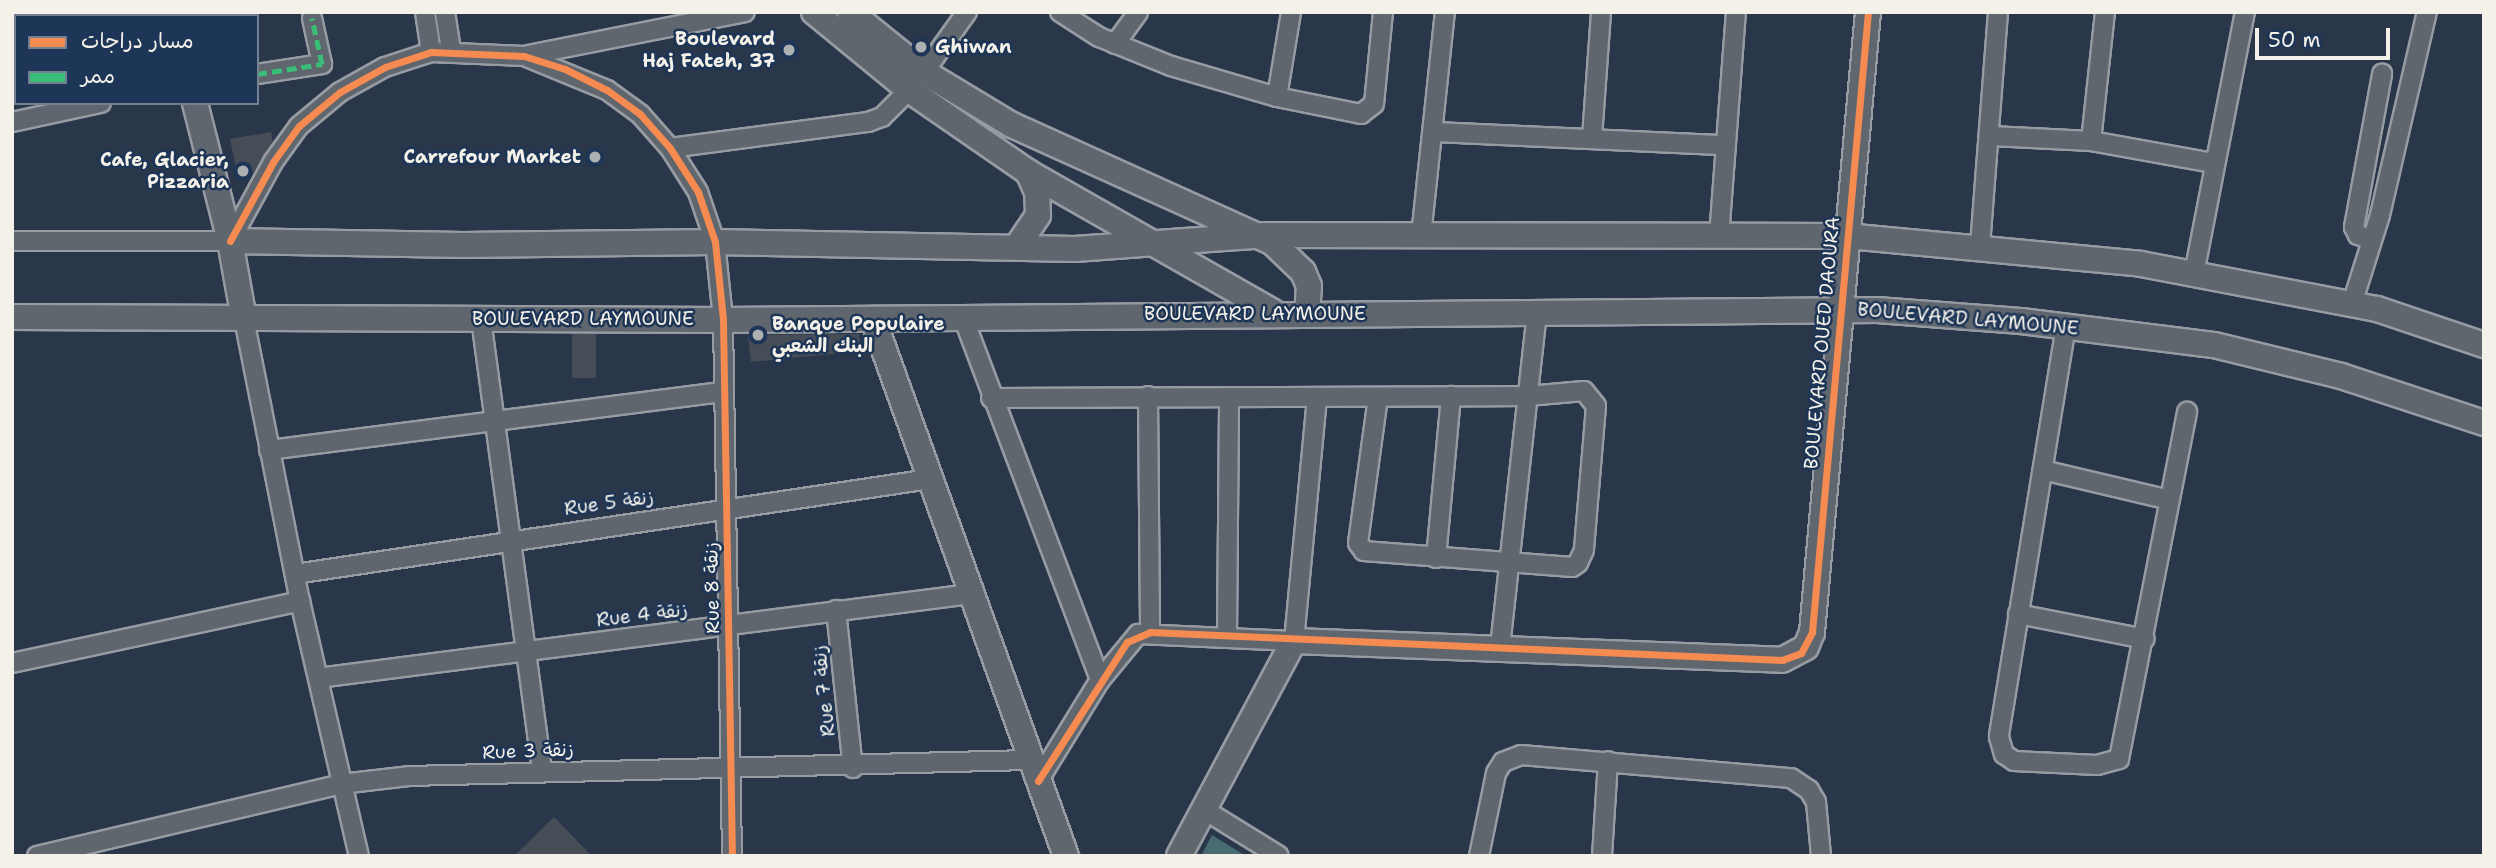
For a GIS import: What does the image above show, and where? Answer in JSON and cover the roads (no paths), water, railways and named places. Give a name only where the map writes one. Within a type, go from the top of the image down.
[{"type":"street","points":[[425,12],[431,52]]},
{"type":"street","points":[[445,12],[451,49]]},
{"type":"street","points":[[230,241],[273,162],[299,126],[340,92],[385,67],[431,52],[451,49],[524,56],[744,12]]},
{"type":"street","points":[[814,12],[917,81],[1028,172],[1275,313]]},
{"type":"street","points":[[850,12],[917,81],[1254,235],[1290,256],[1303,272],[1309,286],[1307,314]]},
{"type":"street","points":[[670,148],[868,122],[882,117],[917,81],[967,12]]},
{"type":"street","points":[[1060,12],[1115,44],[1171,66],[1277,97],[1369,112],[1374,104],[1382,12]]},
{"type":"street","points":[[1115,44],[1138,12]]},
{"type":"street","points":[[1277,97],[1291,12]]},
{"type":"street","points":[[1421,236],[1436,132],[1445,12]]},
{"type":"street","points":[[1592,138],[1601,12]]},
{"type":"street","points":[[1719,237],[1736,12]]},
{"type":"street","name":"BOULEVARD OUED DAOURA","points":[[1500,647],[1782,660],[1801,653],[1812,632],[1868,12]]},
{"type":"street","points":[[1980,246],[1998,12]]},
{"type":"street","points":[[2091,141],[2105,12]]},
{"type":"street","points":[[2194,274],[2213,163],[2245,12]]},
{"type":"street","points":[[2352,304],[2369,239],[2380,215],[2427,12]]},
{"type":"street","points":[[259,74],[322,64],[312,18]]},
{"type":"street","name":"Rue 8 زنقة","points":[[524,56],[607,90],[639,114],[670,148],[698,192],[715,242],[723,320],[722,392],[732,856]]},
{"type":"street","points":[[2369,239],[2358,235],[2354,227],[2382,74]]},
{"type":"street","points":[[12,122],[92,105]]},
{"type":"street","points":[[196,105],[230,241],[300,601],[359,856]]},
{"type":"street","points":[[1436,132],[1725,145]]},
{"type":"street","points":[[1990,136],[2091,141],[2213,163]]},
{"type":"street","points":[[1018,245],[1038,215],[1037,192],[1028,172]]},
{"type":"street","points":[[12,241],[463,245],[715,242],[1018,245],[1075,249],[1156,246],[1254,235],[1847,236],[2091,256],[2352,304],[2484,345]]},
{"type":"street","name":"BOULEVARD LAYMOUNE","points":[[12,317],[723,320],[1842,309],[2066,326],[2178,339],[2288,362],[2484,423]]},
{"type":"street","points":[[1033,771],[1127,642],[1150,632],[1500,647],[1537,314]]},
{"type":"street","points":[[963,317],[991,398],[1100,680]]},
{"type":"street","points":[[481,319],[491,420],[542,771]]},
{"type":"street","points":[[873,319],[1033,771],[1066,856]]},
{"type":"street","points":[[2066,326],[1998,737],[2004,754],[2014,761],[2097,765],[2119,759],[2188,412]]},
{"type":"street","points":[[991,398],[1528,396],[1584,391],[1596,407],[1584,550],[1572,566],[1368,554],[1358,543],[1378,397]]},
{"type":"street","points":[[269,450],[722,392]]},
{"type":"street","points":[[1148,396],[1150,632]]},
{"type":"street","points":[[1436,558],[1451,396]]},
{"type":"street","points":[[1227,636],[1229,397]]},
{"type":"street","points":[[1179,856],[1294,640],[1317,397]]},
{"type":"street","points":[[2043,470],[2170,500]]},
{"type":"street","name":"Rue 5 زنقة","points":[[295,574],[509,539],[930,479]]},
{"type":"street","name":"Rue 4 زنقة","points":[[318,678],[971,594]]},
{"type":"street","points":[[12,663],[300,601]]},
{"type":"street","name":"Rue 7 زنقة","points":[[836,610],[853,768]]},
{"type":"street","points":[[2018,614],[2145,639]]},
{"type":"street","points":[[1479,856],[1496,773],[1503,762],[1521,755],[1791,778],[1804,785],[1816,802],[1821,856]]},
{"type":"street","points":[[1602,856],[1608,761]]},
{"type":"street","name":"Rue 3 زنقة","points":[[37,856],[341,784],[542,771],[853,768],[1033,771]]},
{"type":"street","points":[[1203,810],[1279,856]]},
{"type":"place","name":"Ghiwan","points":[[921,47]]},
{"type":"place","name":"Boulevard Haj Fateh, 37","points":[[789,50]]},
{"type":"place","name":"Carrefour Market","points":[[595,157]]},
{"type":"place","name":"Cafe, Glacier, Pizzaria","points":[[243,171]]},
{"type":"place","name":"Banque Populaire البنك الشعبي","points":[[758,335]]}]
